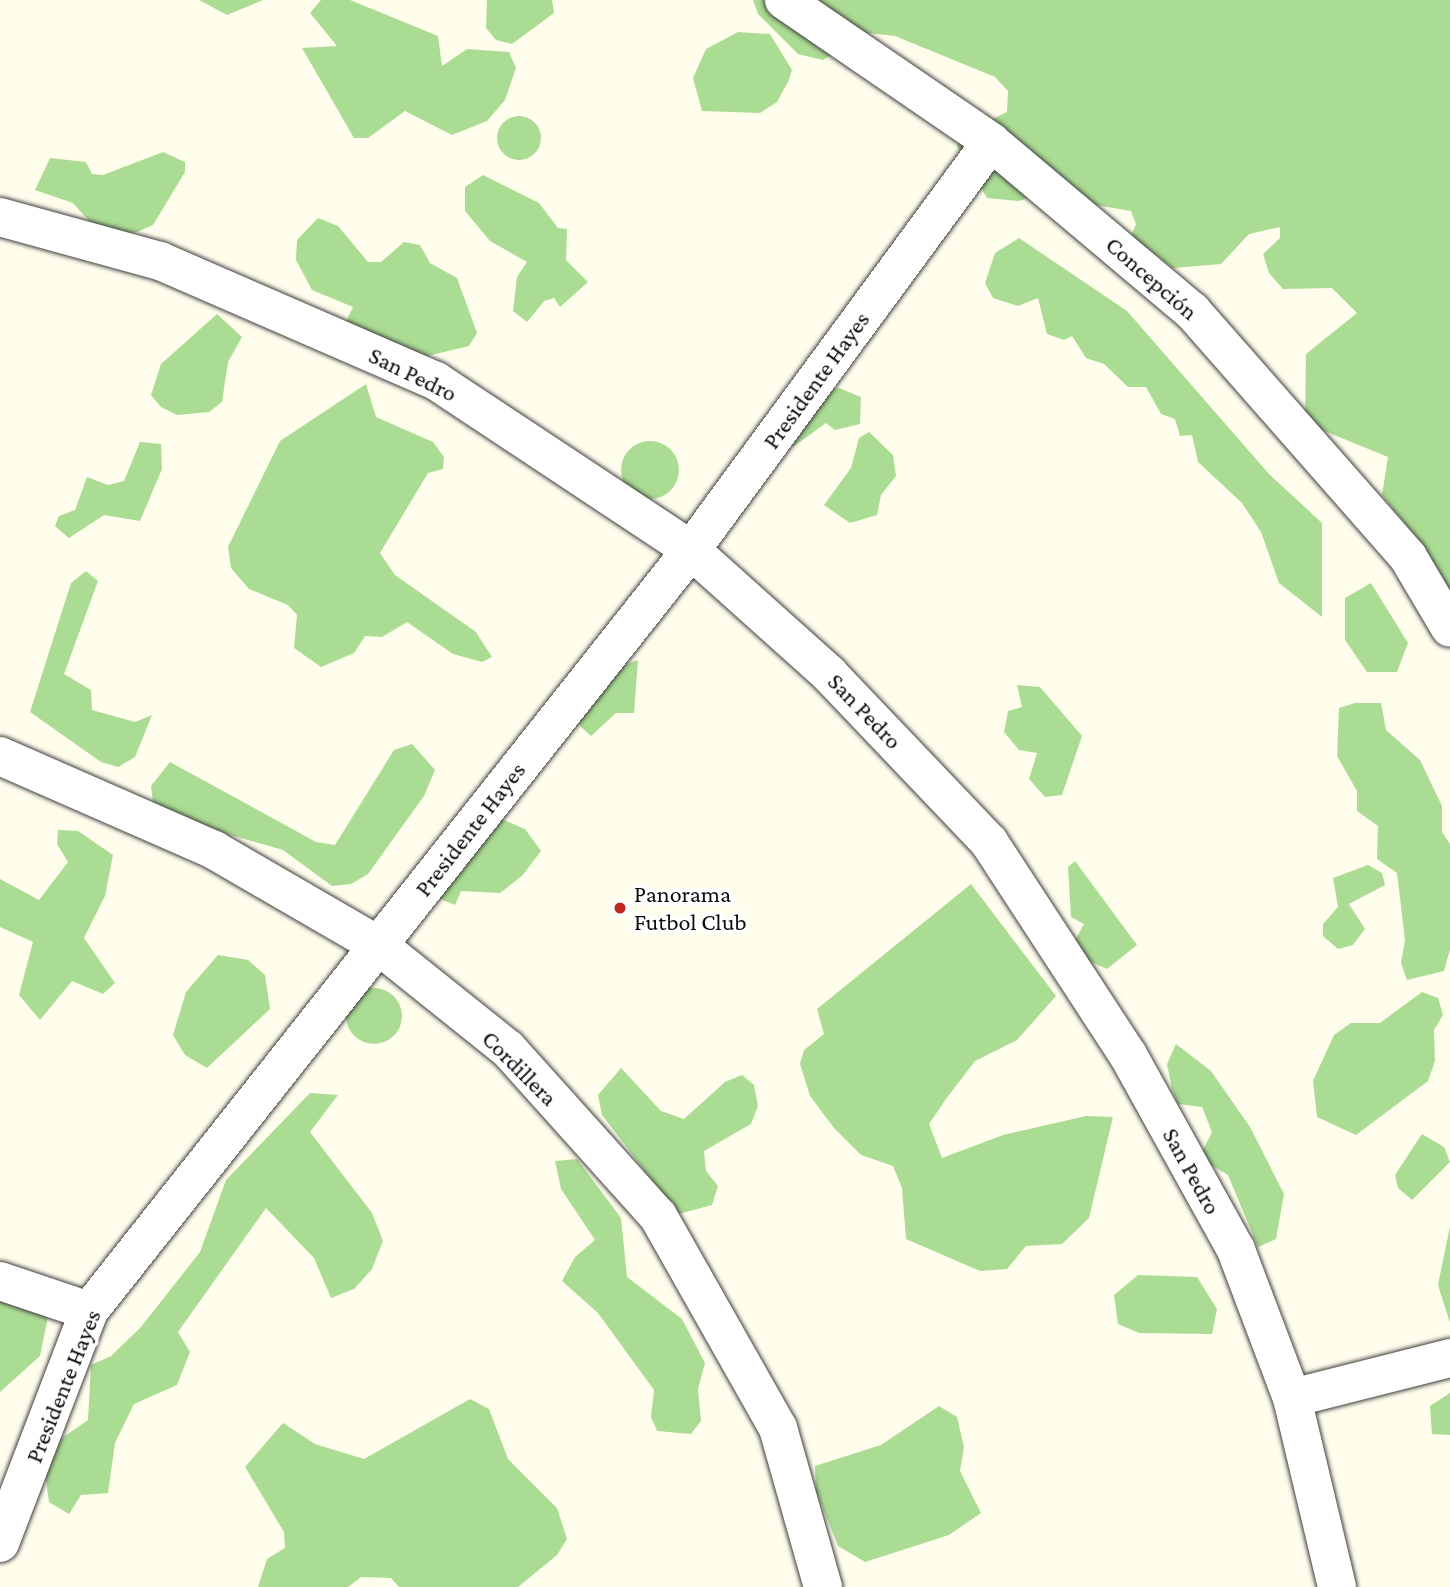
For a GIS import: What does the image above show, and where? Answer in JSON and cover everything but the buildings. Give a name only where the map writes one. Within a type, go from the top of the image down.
[{"type":"street","name":"Concepción","points":[[784,0],[991,142],[1192,310],[1408,558],[1450,628]]},
{"type":"street","name":"Presidente Hayes","points":[[0,1543],[89,1311],[691,550],[991,142]]},
{"type":"street","name":"San Pedro","points":[[0,217],[160,261],[436,381],[691,550],[829,674],[989,842],[1128,1055],[1236,1250],[1292,1398],[1337,1587]]},
{"type":"street","name":"Cordillera","points":[[0,756],[214,850],[378,945],[508,1049],[658,1216],[778,1428],[823,1587]]},
{"type":"street","points":[[0,1282],[89,1311]]},
{"type":"street","points":[[1292,1398],[1450,1358]]},
{"type":"green space","points":[[199,0],[263,0],[227,15]]},
{"type":"green space","points":[[321,0],[350,0],[438,36],[442,66],[467,49],[509,52],[516,68],[505,100],[487,121],[452,135],[405,111],[368,138],[354,138],[302,48],[337,46],[310,13]]},
{"type":"green space","points":[[487,0],[552,0],[554,13],[512,44],[496,40],[486,28]]},
{"type":"green space","points":[[753,0],[1450,0],[1450,637],[1419,581],[1431,556],[1382,495],[1388,457],[1305,423],[1306,354],[1357,313],[1332,288],[1283,289],[1269,273],[1263,254],[1280,238],[1280,227],[1249,234],[1221,264],[1173,268],[1131,236],[1136,224],[1131,211],[1036,195],[1019,201],[987,198],[957,146],[961,134],[1007,112],[1008,91],[995,77],[895,36],[868,33],[823,60],[798,54],[758,14]]},
{"type":"green space","points":[[738,32],[770,34],[792,70],[788,82],[777,102],[760,113],[702,111],[693,78],[706,49]]},
{"type":"green space","points":[[519,116],[535,122],[541,138],[535,154],[519,160],[503,154],[497,138],[503,122]]},
{"type":"green space","points":[[163,152],[185,162],[185,172],[153,225],[137,232],[114,234],[89,221],[73,203],[35,190],[50,158],[86,162],[92,174],[103,175]]},
{"type":"green space","points":[[483,175],[539,203],[558,228],[567,229],[566,260],[588,282],[560,307],[554,298],[544,301],[527,322],[513,311],[517,277],[527,262],[490,241],[465,211],[465,187]]},
{"type":"green space","points":[[318,218],[338,226],[368,262],[381,262],[404,242],[420,245],[430,263],[457,278],[477,333],[469,346],[419,358],[343,328],[353,307],[312,290],[296,260],[297,240]]},
{"type":"green space","points":[[1019,238],[1127,311],[1269,474],[1322,523],[1322,617],[1279,583],[1261,532],[1242,503],[1198,462],[1192,435],[1180,436],[1175,419],[1161,414],[1146,387],[1128,387],[1104,364],[1086,358],[1072,336],[1064,340],[1047,334],[1038,298],[1018,306],[993,298],[985,283],[995,253]]},
{"type":"green space","points":[[217,314],[242,337],[228,362],[222,402],[209,412],[177,415],[161,407],[151,395],[161,364]]},
{"type":"green space","points":[[366,384],[376,417],[433,442],[444,457],[443,469],[428,473],[380,553],[395,575],[476,632],[492,657],[482,662],[453,654],[407,622],[382,637],[365,636],[354,653],[321,667],[294,648],[297,615],[288,605],[249,589],[231,568],[228,547],[280,441]]},
{"type":"green space","points":[[839,388],[861,397],[860,424],[835,430],[826,423],[793,447],[790,440],[816,394]]},
{"type":"green space","points":[[869,432],[893,455],[896,476],[881,495],[877,515],[850,523],[824,505],[851,468],[859,438]]},
{"type":"green space","points":[[644,441],[656,441],[671,449],[679,464],[679,476],[671,491],[656,499],[644,499],[629,491],[621,476],[621,464],[629,449]]},
{"type":"green space","points":[[140,442],[161,444],[162,469],[140,521],[104,515],[69,538],[55,526],[59,516],[75,510],[87,477],[108,485],[124,481]]},
{"type":"green space","points":[[86,571],[98,581],[64,674],[91,690],[92,710],[135,722],[152,715],[135,757],[118,767],[101,762],[30,712],[71,583]]},
{"type":"green space","points":[[1371,583],[1408,643],[1397,672],[1367,672],[1345,640],[1345,598]]},
{"type":"green space","points":[[638,660],[634,713],[616,713],[591,736],[578,724],[613,669]]},
{"type":"green space","points":[[1017,685],[1040,687],[1082,736],[1062,795],[1045,797],[1029,779],[1037,753],[1019,750],[1004,732],[1008,711],[1022,707]]},
{"type":"green space","points":[[1355,703],[1381,703],[1386,730],[1420,760],[1442,806],[1442,832],[1450,844],[1450,949],[1444,971],[1407,980],[1401,963],[1405,940],[1397,873],[1377,859],[1378,826],[1357,811],[1357,791],[1337,756],[1339,708]]},
{"type":"green space","points":[[412,744],[435,770],[424,796],[368,874],[351,884],[332,886],[283,850],[202,827],[153,802],[151,786],[170,762],[316,842],[335,845],[394,750]]},
{"type":"green space","points":[[499,818],[525,829],[541,851],[522,876],[500,893],[461,891],[455,905],[433,896]]},
{"type":"green space","points":[[58,830],[78,831],[113,855],[105,896],[84,938],[115,983],[103,994],[72,981],[40,1020],[19,995],[33,942],[0,927],[0,879],[39,900],[68,862],[57,844]]},
{"type":"green space","points":[[1075,861],[1137,945],[1107,969],[1089,961],[1074,942],[1084,924],[1071,917],[1068,867]]},
{"type":"green space","points":[[1368,865],[1382,873],[1385,885],[1349,904],[1365,929],[1353,945],[1338,949],[1323,936],[1323,924],[1338,907],[1333,878]]},
{"type":"green space","points":[[971,884],[1056,996],[1017,1040],[975,1061],[946,1099],[929,1124],[942,1158],[1003,1135],[1086,1116],[1113,1117],[1089,1218],[1062,1244],[1026,1246],[1007,1269],[980,1271],[906,1239],[902,1188],[893,1166],[861,1155],[834,1128],[810,1096],[800,1064],[804,1050],[824,1034],[817,1009]]},
{"type":"green space","points":[[218,955],[248,960],[265,975],[270,1009],[207,1068],[185,1055],[173,1035],[186,992]]},
{"type":"green space","points":[[368,988],[380,988],[390,992],[398,1000],[402,1016],[398,1032],[390,1040],[380,1044],[368,1044],[358,1040],[350,1032],[346,1022],[346,1010],[350,1000],[358,992]]},
{"type":"green space","points":[[1422,992],[1438,998],[1443,1015],[1434,1030],[1435,1061],[1428,1081],[1356,1135],[1317,1117],[1313,1081],[1334,1035],[1351,1023],[1380,1023]]},
{"type":"green space","points":[[1176,1044],[1211,1071],[1250,1127],[1284,1194],[1276,1239],[1258,1247],[1228,1175],[1199,1158],[1212,1132],[1202,1107],[1178,1104],[1167,1064]]},
{"type":"green space","points":[[621,1068],[661,1111],[684,1119],[725,1082],[742,1075],[754,1085],[758,1106],[751,1124],[704,1151],[706,1171],[718,1186],[712,1205],[678,1214],[602,1115],[598,1095]]},
{"type":"green space","points":[[310,1093],[338,1095],[310,1132],[372,1213],[383,1241],[372,1269],[354,1289],[331,1298],[314,1258],[266,1208],[178,1332],[190,1352],[177,1385],[134,1404],[115,1443],[108,1493],[81,1495],[69,1514],[49,1502],[42,1452],[88,1420],[91,1365],[111,1356],[141,1327],[200,1252],[226,1180]]},
{"type":"green space","points":[[1422,1134],[1444,1147],[1450,1162],[1412,1200],[1398,1188],[1395,1175]]},
{"type":"green space","points":[[577,1159],[621,1218],[627,1277],[682,1319],[705,1363],[698,1389],[701,1421],[691,1434],[657,1431],[651,1417],[654,1390],[598,1313],[562,1281],[575,1257],[595,1240],[561,1189],[555,1161]]},
{"type":"green space","points":[[1450,1226],[1450,1323],[1438,1285]]},
{"type":"green space","points":[[0,1269],[49,1312],[40,1356],[0,1392]]},
{"type":"green space","points":[[1138,1275],[1197,1277],[1217,1309],[1212,1334],[1139,1333],[1118,1324],[1114,1295]]},
{"type":"green space","points":[[1450,1393],[1450,1435],[1432,1434],[1430,1406]]},
{"type":"green space","points":[[470,1399],[489,1409],[508,1459],[557,1508],[567,1539],[557,1555],[518,1587],[399,1587],[391,1578],[361,1577],[348,1587],[258,1587],[267,1559],[285,1548],[284,1532],[245,1467],[283,1423],[315,1444],[364,1459]]},
{"type":"green space","points":[[939,1406],[957,1417],[964,1447],[960,1471],[981,1513],[949,1535],[865,1562],[838,1546],[816,1491],[815,1466],[881,1445]]},
{"type":"place","name":"Panorama Futbol Club","points":[[620,908]]}]
